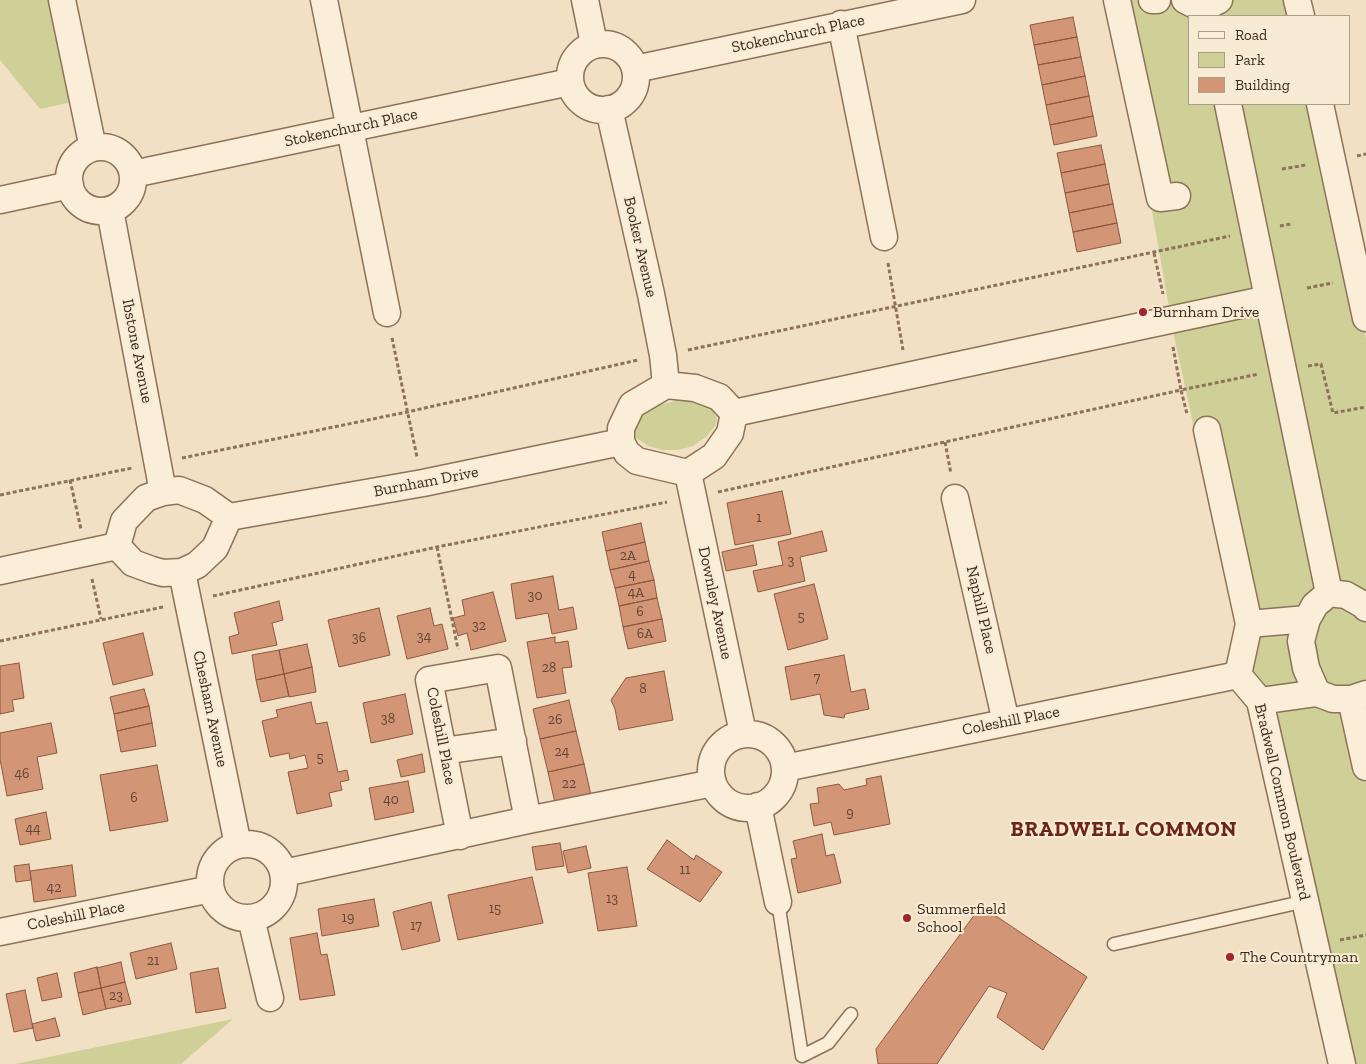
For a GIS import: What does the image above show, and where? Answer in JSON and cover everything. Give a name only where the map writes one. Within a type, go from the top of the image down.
[{"type":"street","points":[[62,0],[93,148]]},
{"type":"street","points":[[324,0],[387,313]]},
{"type":"street","points":[[585,0],[594,44]]},
{"type":"street","name":"Stokenchurch Place","points":[[635,69],[841,24],[913,5],[962,0]]},
{"type":"street","points":[[1117,0],[1160,198],[1177,196]]},
{"type":"street","points":[[1152,0],[1157,0]]},
{"type":"street","points":[[1298,0],[1301,15]]},
{"type":"street","points":[[841,24],[884,237]]},
{"type":"street","points":[[604,43],[615,46],[624,51],[631,59],[635,69],[636,80],[634,90],[620,106],[599,110],[588,107],[573,92],[570,82],[572,63],[578,54],[594,44],[604,43]]},
{"type":"street","name":"Stokenchurch Place","points":[[133,174],[570,82]]},
{"type":"street","points":[[1228,105],[1329,593]]},
{"type":"street","points":[[1320,105],[1362,276],[1366,318]]},
{"type":"street","name":"Booker Avenue","points":[[610,109],[651,294],[666,385]]},
{"type":"street","points":[[93,148],[111,149],[119,152],[130,166],[133,174],[130,192],[118,206],[110,210],[99,211],[80,203],[70,185],[72,166],[77,158],[93,148]]},
{"type":"street","points":[[0,200],[70,185]]},
{"type":"street","name":"Ibstone Avenue","points":[[110,210],[163,492]]},
{"type":"street","points":[[734,413],[1268,299]]},
{"type":"street","points":[[666,385],[695,388],[719,396],[734,413],[730,433],[714,456],[688,473],[638,461],[628,453],[621,442],[621,428],[632,406],[666,385]]},
{"type":"street","points":[[1207,430],[1248,624],[1238,675]]},
{"type":"street","name":"Burnham Drive","points":[[229,517],[423,484],[621,442]]},
{"type":"street","name":"Downley Avenue","points":[[688,473],[743,733]]},
{"type":"street","points":[[179,490],[205,500],[229,517],[215,548],[197,565],[182,572],[164,573],[133,563],[117,546],[124,521],[146,498],[163,492],[179,490]]},
{"type":"street","name":"Naphill Place","points":[[955,498],[1006,722]]},
{"type":"street","points":[[0,571],[117,546]]},
{"type":"street","name":"Chesham Avenue","points":[[182,572],[238,845]]},
{"type":"street","points":[[1317,693],[1306,668],[1302,641],[1307,619],[1315,605],[1329,593],[1346,595],[1366,606]]},
{"type":"street","points":[[1248,624],[1307,619]]},
{"type":"street","name":"Coleshill Place","points":[[460,836],[429,680],[498,668],[528,820]]},
{"type":"street","name":"Coleshill Place","points":[[785,768],[1238,675]]},
{"type":"street","name":"Bradwell Common Boulevard","points":[[1238,675],[1260,701],[1342,1064]]},
{"type":"street","points":[[1260,701],[1317,693],[1334,699],[1359,697],[1366,767]]},
{"type":"street","points":[[743,733],[763,736],[774,744],[781,754],[785,768],[784,781],[778,792],[769,801],[758,806],[746,808],[733,805],[722,798],[713,783],[710,770],[713,757],[720,746],[729,738],[743,733]]},
{"type":"street","points":[[443,751],[513,741]]},
{"type":"street","points":[[284,873],[528,820],[713,783]]},
{"type":"street","points":[[758,806],[778,902]]},
{"type":"street","points":[[238,845],[262,846],[272,852],[279,861],[284,873],[281,897],[274,908],[263,915],[240,918],[221,908],[214,899],[210,877],[213,866],[228,849],[238,845]]},
{"type":"street","name":"Coleshill Place","points":[[0,932],[211,889]]},
{"type":"street","points":[[251,918],[270,998]]},
{"type":"lane","points":[[1114,944],[1306,901]]},
{"type":"lane","points":[[778,902],[802,1056],[828,1043],[851,1014]]},
{"type":"path","points":[[0,495],[407,412],[662,355],[1291,224]]},
{"type":"path","points":[[884,237],[908,377]]},
{"type":"path","points":[[387,313],[423,484]]},
{"type":"path","points":[[1321,364],[1333,413],[1366,407]]},
{"type":"path","points":[[1181,390],[1263,373]]},
{"type":"path","points":[[437,547],[463,674]]},
{"type":"green space","points":[[0,0],[53,0],[76,101],[40,109],[0,60]]},
{"type":"green space","points":[[1115,0],[1297,0],[1300,15],[1188,15],[1188,105],[1318,105],[1366,339],[1366,1064],[1332,1064],[1174,336]]},
{"type":"green space","points":[[696,399],[710,405],[717,418],[716,425],[707,436],[693,446],[678,450],[663,450],[648,446],[636,438],[635,430],[638,422],[644,414],[656,406],[678,400]]},
{"type":"green space","points":[[233,1019],[181,1064],[15,1064],[194,1027]]},
{"type":"building","points":[[1073,17],[1077,37],[1034,45],[1030,25]]},
{"type":"building","points":[[1077,37],[1081,57],[1038,65],[1034,45]]},
{"type":"building","points":[[1081,57],[1085,76],[1042,85],[1038,65]]},
{"type":"building","points":[[1085,76],[1089,96],[1046,105],[1042,85]]},
{"type":"building","points":[[1089,96],[1093,116],[1050,125],[1046,105]]},
{"type":"building","points":[[1093,116],[1097,136],[1054,145],[1050,125]]},
{"type":"building","points":[[1101,145],[1105,164],[1061,173],[1057,153]]},
{"type":"building","points":[[1105,164],[1109,184],[1065,193],[1061,173]]},
{"type":"building","points":[[1109,184],[1113,204],[1069,213],[1065,193]]},
{"type":"building","points":[[1113,204],[1117,223],[1073,232],[1069,213]]},
{"type":"building","points":[[1117,223],[1121,243],[1077,252],[1073,232]]},
{"type":"building","points":[[782,491],[791,534],[735,545],[727,503]]},
{"type":"building","points":[[641,523],[645,542],[606,551],[602,532]]},
{"type":"building","points":[[822,531],[827,551],[800,557],[805,581],[758,592],[753,571],[783,565],[778,542]]},
{"type":"building","points":[[645,542],[649,561],[610,570],[606,551]]},
{"type":"building","points":[[753,545],[757,565],[726,571],[722,552]]},
{"type":"building","points":[[649,561],[654,580],[615,588],[610,570]]},
{"type":"building","points":[[553,576],[559,610],[573,607],[577,629],[552,634],[548,613],[516,619],[511,584]]},
{"type":"building","points":[[654,580],[657,598],[619,606],[615,588]]},
{"type":"building","points":[[814,584],[828,639],[788,650],[774,594]]},
{"type":"building","points":[[493,592],[506,641],[471,650],[467,633],[458,636],[453,618],[465,615],[462,600]]},
{"type":"building","points":[[657,598],[662,619],[623,627],[619,606]]},
{"type":"building","points":[[279,601],[283,620],[272,623],[277,645],[232,654],[229,637],[239,634],[234,613]]},
{"type":"building","points":[[379,608],[390,655],[339,667],[328,620]]},
{"type":"building","points":[[430,608],[434,626],[442,624],[448,649],[407,659],[397,616]]},
{"type":"building","points":[[662,619],[666,641],[628,649],[623,627]]},
{"type":"building","points":[[143,633],[153,675],[113,685],[103,643]]},
{"type":"building","points":[[555,637],[555,643],[568,641],[572,667],[562,668],[566,693],[537,698],[527,642]]},
{"type":"building","points":[[307,644],[312,667],[284,674],[279,650]]},
{"type":"building","points":[[279,650],[284,674],[256,680],[252,655]]},
{"type":"building","points":[[844,655],[851,692],[865,689],[869,709],[845,714],[844,718],[824,715],[820,694],[791,700],[785,667]]},
{"type":"building","points":[[19,663],[24,698],[12,700],[14,711],[0,714],[0,666]]},
{"type":"building","points":[[312,667],[316,692],[289,697],[284,674]]},
{"type":"building","points":[[664,671],[673,720],[619,730],[615,709],[611,700],[626,678]]},
{"type":"building","points":[[284,674],[289,696],[261,702],[256,680]]},
{"type":"building","points":[[144,689],[149,706],[114,714],[110,697]]},
{"type":"building","points":[[405,694],[413,734],[371,743],[363,703]]},
{"type":"building","points":[[569,700],[576,731],[540,739],[533,709]]},
{"type":"building","points":[[311,702],[316,724],[327,722],[338,772],[347,770],[349,780],[340,782],[342,790],[329,793],[332,806],[297,814],[288,772],[308,768],[305,755],[290,759],[289,753],[270,757],[262,721],[278,717],[276,710]]},
{"type":"building","points":[[149,706],[152,723],[117,731],[114,714]]},
{"type":"building","points":[[51,723],[57,753],[37,757],[43,789],[7,796],[0,759],[0,733]]},
{"type":"building","points":[[152,723],[156,746],[121,752],[117,731]]},
{"type":"building","points":[[576,731],[584,764],[548,772],[540,739]]},
{"type":"building","points":[[422,754],[425,772],[401,777],[397,760]]},
{"type":"building","points":[[584,764],[591,795],[555,803],[548,772]]},
{"type":"building","points":[[157,765],[168,821],[110,831],[100,775]]},
{"type":"building","points":[[881,776],[890,824],[834,835],[831,822],[814,826],[810,804],[819,803],[817,788],[839,784],[844,790],[867,785],[866,779]]},
{"type":"building","points":[[408,781],[414,812],[375,820],[369,788]]},
{"type":"building","points":[[46,812],[51,839],[20,845],[15,819]]},
{"type":"building","points":[[822,834],[826,856],[834,854],[841,883],[798,893],[791,859],[797,858],[793,841]]},
{"type":"building","points":[[667,840],[694,860],[696,855],[722,872],[700,902],[647,869]]},
{"type":"building","points":[[560,843],[564,866],[536,870],[532,847]]},
{"type":"building","points":[[586,846],[591,868],[568,873],[563,851]]},
{"type":"building","points":[[29,864],[31,880],[16,882],[14,866]]},
{"type":"building","points":[[72,865],[76,896],[34,902],[30,871]]},
{"type":"building","points":[[627,867],[637,926],[598,931],[588,873]]},
{"type":"building","points":[[532,877],[543,923],[458,940],[448,895]]},
{"type":"building","points":[[374,899],[379,926],[322,936],[318,909]]},
{"type":"building","points":[[431,902],[440,941],[402,950],[393,912]]},
{"type":"building","points":[[981,906],[1087,977],[1043,1050],[997,1017],[1007,993],[989,986],[937,1064],[878,1064],[876,1049]]},
{"type":"building","points":[[317,933],[321,955],[327,954],[335,995],[300,1000],[290,938]]},
{"type":"building","points":[[171,943],[177,969],[136,979],[130,953]]},
{"type":"building","points":[[121,962],[125,982],[101,988],[97,968]]},
{"type":"building","points":[[97,967],[101,988],[78,993],[74,973]]},
{"type":"building","points":[[218,968],[226,1008],[196,1013],[190,973]]},
{"type":"building","points":[[57,973],[62,997],[42,1001],[37,978]]},
{"type":"building","points":[[125,982],[131,1004],[106,1009],[101,988]]},
{"type":"building","points":[[101,988],[106,1009],[83,1015],[78,993]]},
{"type":"building","points":[[25,990],[33,1028],[14,1032],[6,994]]},
{"type":"building","points":[[55,1018],[60,1036],[36,1041],[32,1024]]},
{"type":"place","name":"Burnham Drive","points":[[1143,312]]},
{"type":"place","name":"Summerfield School","points":[[907,918]]},
{"type":"place","name":"The Countryman","points":[[1230,957]]},
{"type":"district","name":"BRADWELL COMMON","points":[[1124,830]]}]
